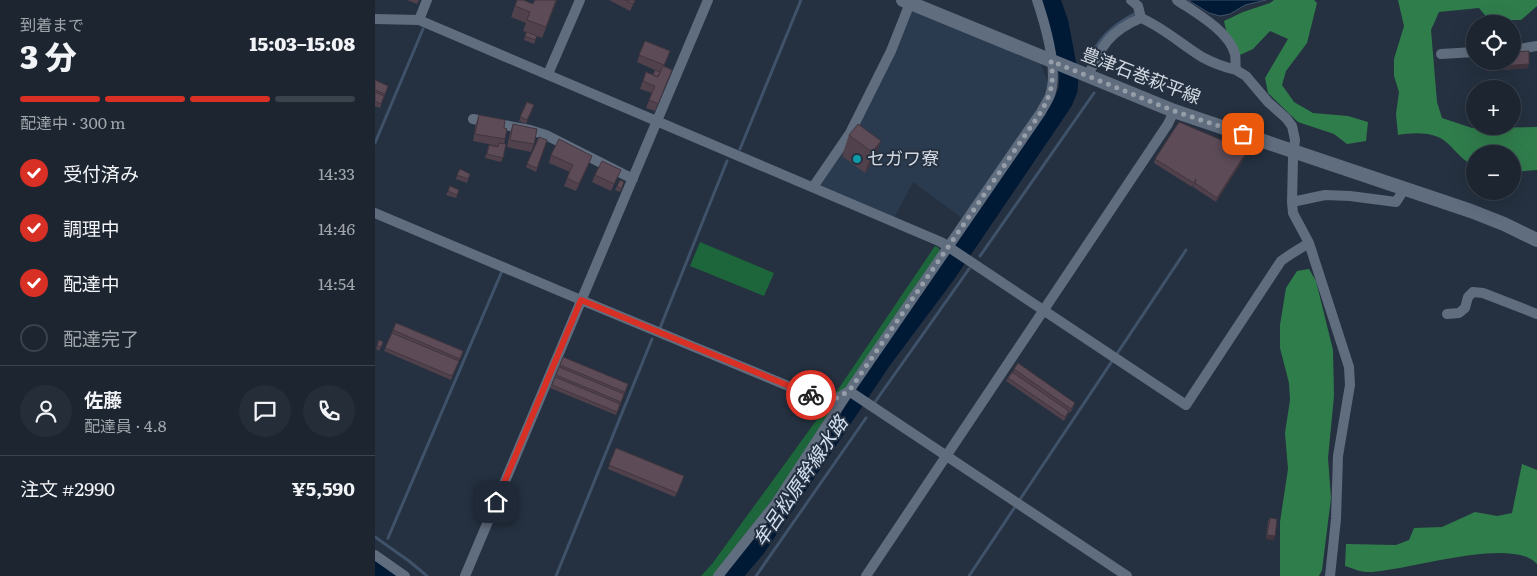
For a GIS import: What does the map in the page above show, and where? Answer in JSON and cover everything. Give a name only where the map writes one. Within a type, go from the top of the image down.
[{"type":"main road","name":"豊津石巻萩平線","points":[[907,2],[1174,111],[1405,188],[1504,224],[1537,240]]},
{"type":"street","points":[[419,20],[427,0]]},
{"type":"street","points":[[548,74],[580,0]]},
{"type":"street","points":[[465,576],[707,0]]},
{"type":"street","points":[[718,576],[776,503],[1041,112],[1051,94],[1055,62],[1037,0]]},
{"type":"street","points":[[1131,0],[1137,6],[1141,18],[1154,24],[1202,57],[1236,70],[1246,76],[1268,102],[1289,122],[1295,133],[1293,213],[1309,243],[1349,367],[1349,385],[1338,456],[1337,519],[1330,576]]},
{"type":"street","points":[[1177,0],[1217,28],[1231,44],[1235,55],[1236,70]]},
{"type":"street","points":[[813,187],[850,133],[891,51],[907,2]]},
{"type":"street","points":[[1086,75],[1104,44],[1114,33],[1141,18]]},
{"type":"street","points":[[375,19],[419,20],[813,187],[949,248],[1044,309],[1186,405],[1281,261],[1309,243]]},
{"type":"street","points":[[1521,49],[1537,46]]},
{"type":"street","points":[[1441,54],[1466,53]]},
{"type":"street","points":[[866,576],[1168,124],[1174,111]]},
{"type":"street","points":[[473,119],[546,135],[633,178]]},
{"type":"street","points":[[1292,202],[1325,195],[1396,202],[1405,188]]},
{"type":"street","points":[[375,213],[827,402],[851,392]]},
{"type":"street","points":[[1447,314],[1459,313],[1465,308],[1468,297],[1473,292],[1483,293],[1537,314]]},
{"type":"street","points":[[851,392],[1127,576]]},
{"type":"street","points":[[375,555],[405,576]]},
{"type":"shaded area","points":[[1188,0],[1266,0],[1245,5],[1230,14],[1220,16],[1209,13]]},
{"type":"shaded area","points":[[910,11],[1040,62],[1048,83],[1043,99],[963,219],[913,182],[894,218],[819,186]]},
{"type":"green space","points":[[1274,0],[1314,0],[1317,3],[1307,43],[1286,71],[1282,85],[1294,102],[1313,113],[1348,116],[1368,122],[1366,141],[1347,144],[1334,134],[1298,122],[1268,93],[1265,78],[1288,39],[1270,31],[1253,49],[1240,55],[1226,30],[1224,21]]},
{"type":"green space","points":[[1398,0],[1537,0],[1537,6],[1521,20],[1521,15],[1485,15],[1479,8],[1439,12],[1431,30],[1437,102],[1442,118],[1466,126],[1466,135],[1521,135],[1521,127],[1537,127],[1537,170],[1521,171],[1521,145],[1466,145],[1466,161],[1447,142],[1438,137],[1418,133],[1398,135],[1396,114],[1399,92],[1394,76],[1394,59],[1404,26]]},
{"type":"green space","points":[[700,242],[774,273],[764,296],[690,266]]},
{"type":"green space","points":[[935,246],[939,248],[940,252],[848,388],[828,397],[837,391]]},
{"type":"green space","points":[[1309,269],[1316,281],[1333,350],[1334,396],[1328,458],[1331,498],[1322,570],[1319,576],[1280,576],[1280,522],[1288,469],[1285,433],[1290,400],[1289,383],[1280,348],[1280,325],[1286,288],[1297,271]]},
{"type":"green space","points":[[826,407],[831,409],[832,412],[775,496],[713,576],[701,576],[712,564]]},
{"type":"green space","points":[[1522,464],[1537,470],[1537,564],[1524,556],[1505,553],[1457,557],[1367,572],[1345,566],[1346,544],[1396,545],[1409,540],[1414,528],[1442,527],[1475,512],[1497,516],[1512,513]]},
{"type":"building","points":[[517,0],[533,4],[535,0],[556,0],[546,27],[527,20],[530,12],[515,6]]},
{"type":"building","points":[[625,0],[635,0],[633,4]]},
{"type":"building","points":[[527,32],[537,36],[535,40],[525,36]]},
{"type":"building","points":[[645,41],[670,51],[664,65],[639,55]]},
{"type":"building","points":[[1529,51],[1529,64],[1521,65],[1521,52]]},
{"type":"building","points":[[663,66],[672,70],[658,104],[649,100],[655,86],[643,81],[646,72],[658,77]]},
{"type":"building","points":[[655,70],[660,72],[657,77],[653,75]]},
{"type":"building","points":[[375,80],[388,86],[385,94],[375,90]]},
{"type":"building","points":[[375,92],[384,96],[381,104],[375,101]]},
{"type":"building","points":[[527,102],[534,105],[527,120],[520,117]]},
{"type":"building","points":[[479,115],[505,120],[504,128],[507,129],[505,139],[475,134]]},
{"type":"building","points":[[1179,122],[1247,151],[1217,198],[1195,183],[1196,179],[1194,183],[1155,159]]},
{"type":"building","points":[[513,124],[537,129],[534,144],[510,140]]},
{"type":"building","points":[[858,124],[881,141],[872,152],[849,135]]},
{"type":"building","points":[[539,137],[547,140],[537,168],[527,164]]},
{"type":"building","points":[[559,139],[592,156],[579,184],[567,178],[573,165],[551,155]]},
{"type":"building","points":[[499,143],[506,144],[503,158],[487,154],[489,145],[498,147]]},
{"type":"building","points":[[602,161],[621,170],[614,184],[595,175]]},
{"type":"building","points":[[460,169],[470,174],[468,179],[457,175]]},
{"type":"building","points":[[620,180],[624,182],[621,189],[617,186]]},
{"type":"building","points":[[450,186],[459,190],[457,195],[448,191]]},
{"type":"building","points":[[396,323],[463,351],[460,359],[393,330]]},
{"type":"building","points":[[392,333],[459,361],[452,376],[385,348]]},
{"type":"building","points":[[379,340],[383,342],[381,347],[377,346]]},
{"type":"building","points":[[563,357],[628,384],[625,392],[560,365]]},
{"type":"building","points":[[1018,363],[1075,403],[1071,409],[1014,369]]},
{"type":"building","points":[[559,367],[624,394],[621,402],[556,375]]},
{"type":"building","points":[[1012,372],[1069,411],[1065,417],[1008,378]]},
{"type":"building","points":[[555,377],[620,404],[617,412],[552,385]]},
{"type":"building","points":[[616,448],[684,476],[677,493],[609,465]]},
{"type":"building","points":[[1270,518],[1277,519],[1275,536],[1267,535]]},
{"type":"waterway","points":[[740,149],[801,0]]},
{"type":"waterway","name":"牟呂松原幹線水路","points":[[732,576],[756,548],[882,360],[947,273],[1063,102],[1068,90],[1069,76],[1059,23],[1051,0]]},
{"type":"waterway","points":[[1087,61],[1106,34],[1134,14]]},
{"type":"waterway","points":[[375,143],[423,29]]},
{"type":"waterway","points":[[980,256],[1094,93]]},
{"type":"waterway","points":[[660,328],[727,161]]},
{"type":"waterway","points":[[969,576],[1186,250]]},
{"type":"waterway","points":[[875,402],[969,269]]},
{"type":"waterway","points":[[388,538],[502,271]]},
{"type":"waterway","points":[[556,576],[652,339]]},
{"type":"waterway","points":[[756,576],[866,418]]},
{"type":"waterway","points":[[375,537],[427,576]]},
{"type":"waterway","name":"牟呂松原幹線水路","points":[[375,565],[392,576]]},
{"type":"way so far","points":[[811,395],[827,402],[833,401],[849,391],[1041,112],[1051,94],[1053,78],[1051,61],[1174,111],[1243,134]]},
{"type":"place","name":"セガワ寮","points":[[857,159]]},
{"type":"route","points":[[496,502],[581,300],[811,395]]}]
